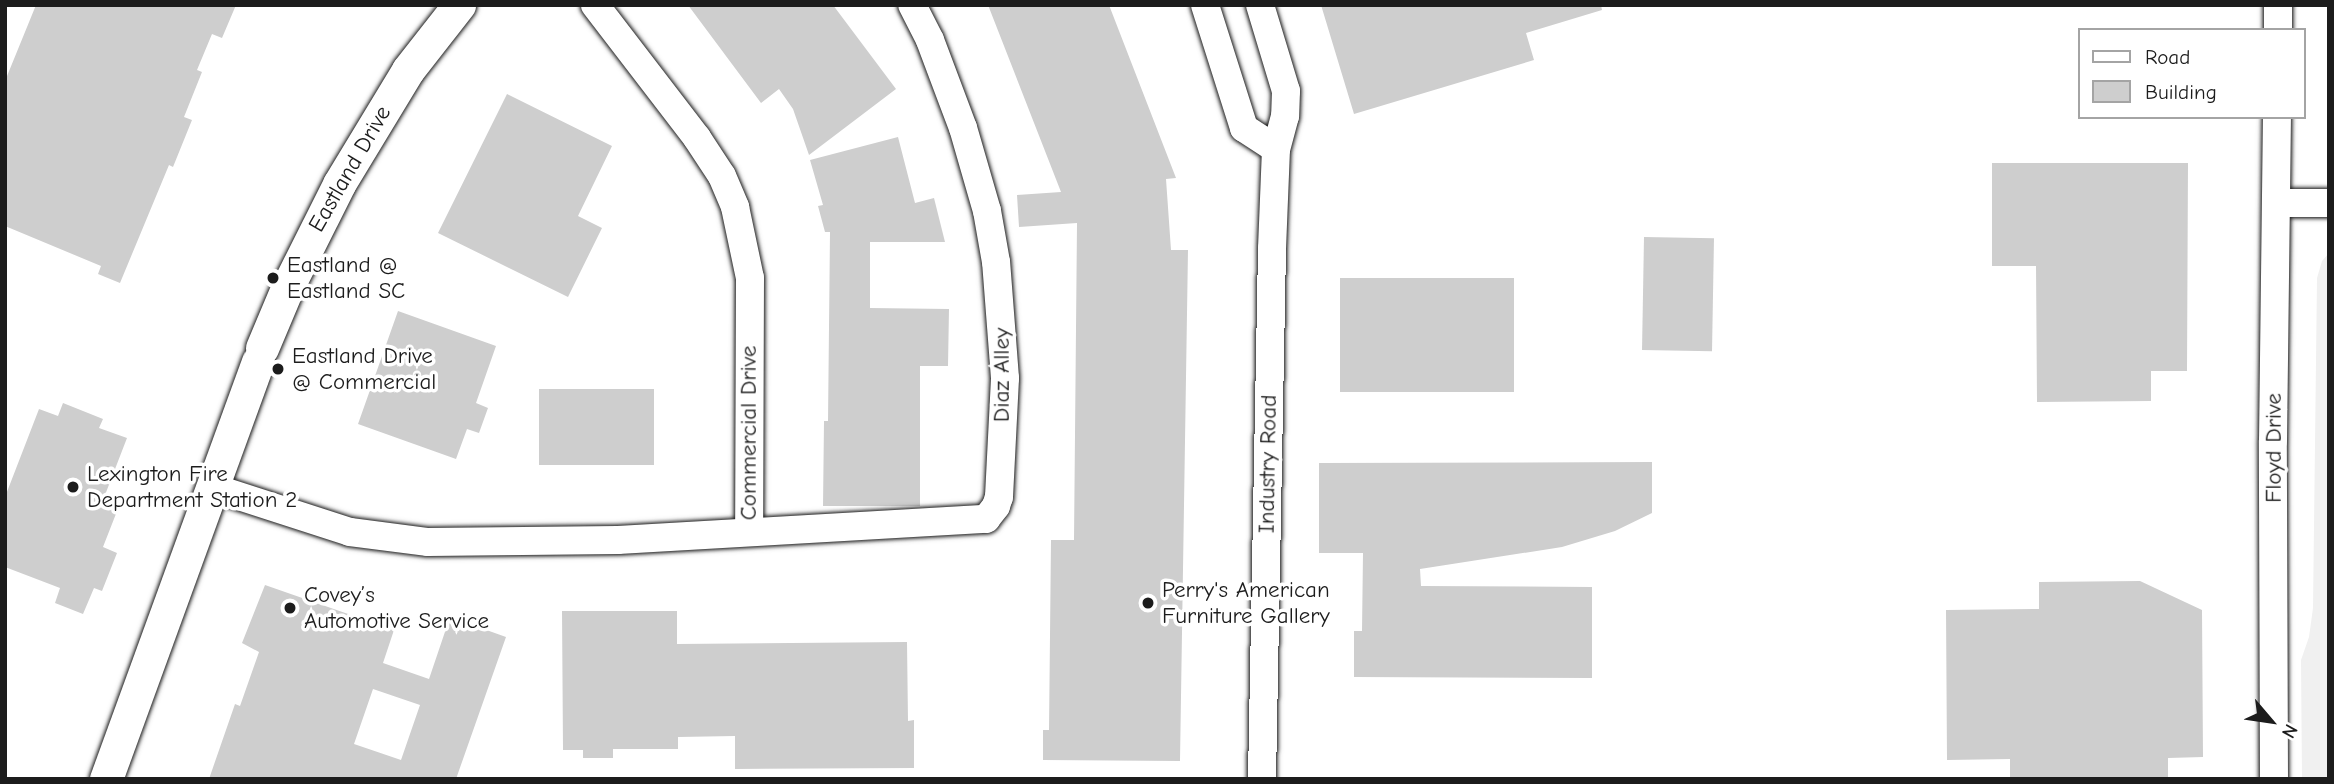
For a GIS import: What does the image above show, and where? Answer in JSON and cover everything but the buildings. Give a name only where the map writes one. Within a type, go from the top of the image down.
[{"type":"street","name":"Eastland Drive","points":[[106,779],[214,488],[260,355],[297,267],[339,184],[408,70],[459,5]]},
{"type":"street","name":"Commercial Drive","points":[[214,488],[328,526],[388,539],[428,542],[618,540],[750,531],[750,278],[735,207],[722,176],[697,138],[595,5]]},
{"type":"street","name":"Diaz Alley","points":[[750,531],[967,522],[986,519],[996,506],[1005,378],[1002,317],[987,211],[963,128],[930,40],[912,5]]},
{"type":"street","points":[[1205,5],[1244,128],[1276,149]]},
{"type":"street","name":"Industry Road","points":[[1260,5],[1286,91],[1285,116],[1276,149],[1262,779]]},
{"type":"street","points":[[2278,5],[2278,28]]},
{"type":"street","name":"Floyd Drive","points":[[2274,779],[2277,119]]},
{"type":"street","points":[[2276,203],[2329,203]]},
{"type":"shaded area","points":[[2329,253],[2329,779],[2302,779],[2301,660],[2309,637],[2313,608],[2317,278],[2322,261]]},
{"type":"place","name":"Eastland @ Eastland SC","points":[[273,278]]},
{"type":"place","name":"Eastland Drive @ Commercial","points":[[278,369]]},
{"type":"place","name":"Lexington Fire Department Station 2","points":[[73,487]]},
{"type":"place","name":"Perry's American Furniture Gallery","points":[[1148,603]]},
{"type":"place","name":"Covey’s Automotive Service","points":[[290,608]]}]
